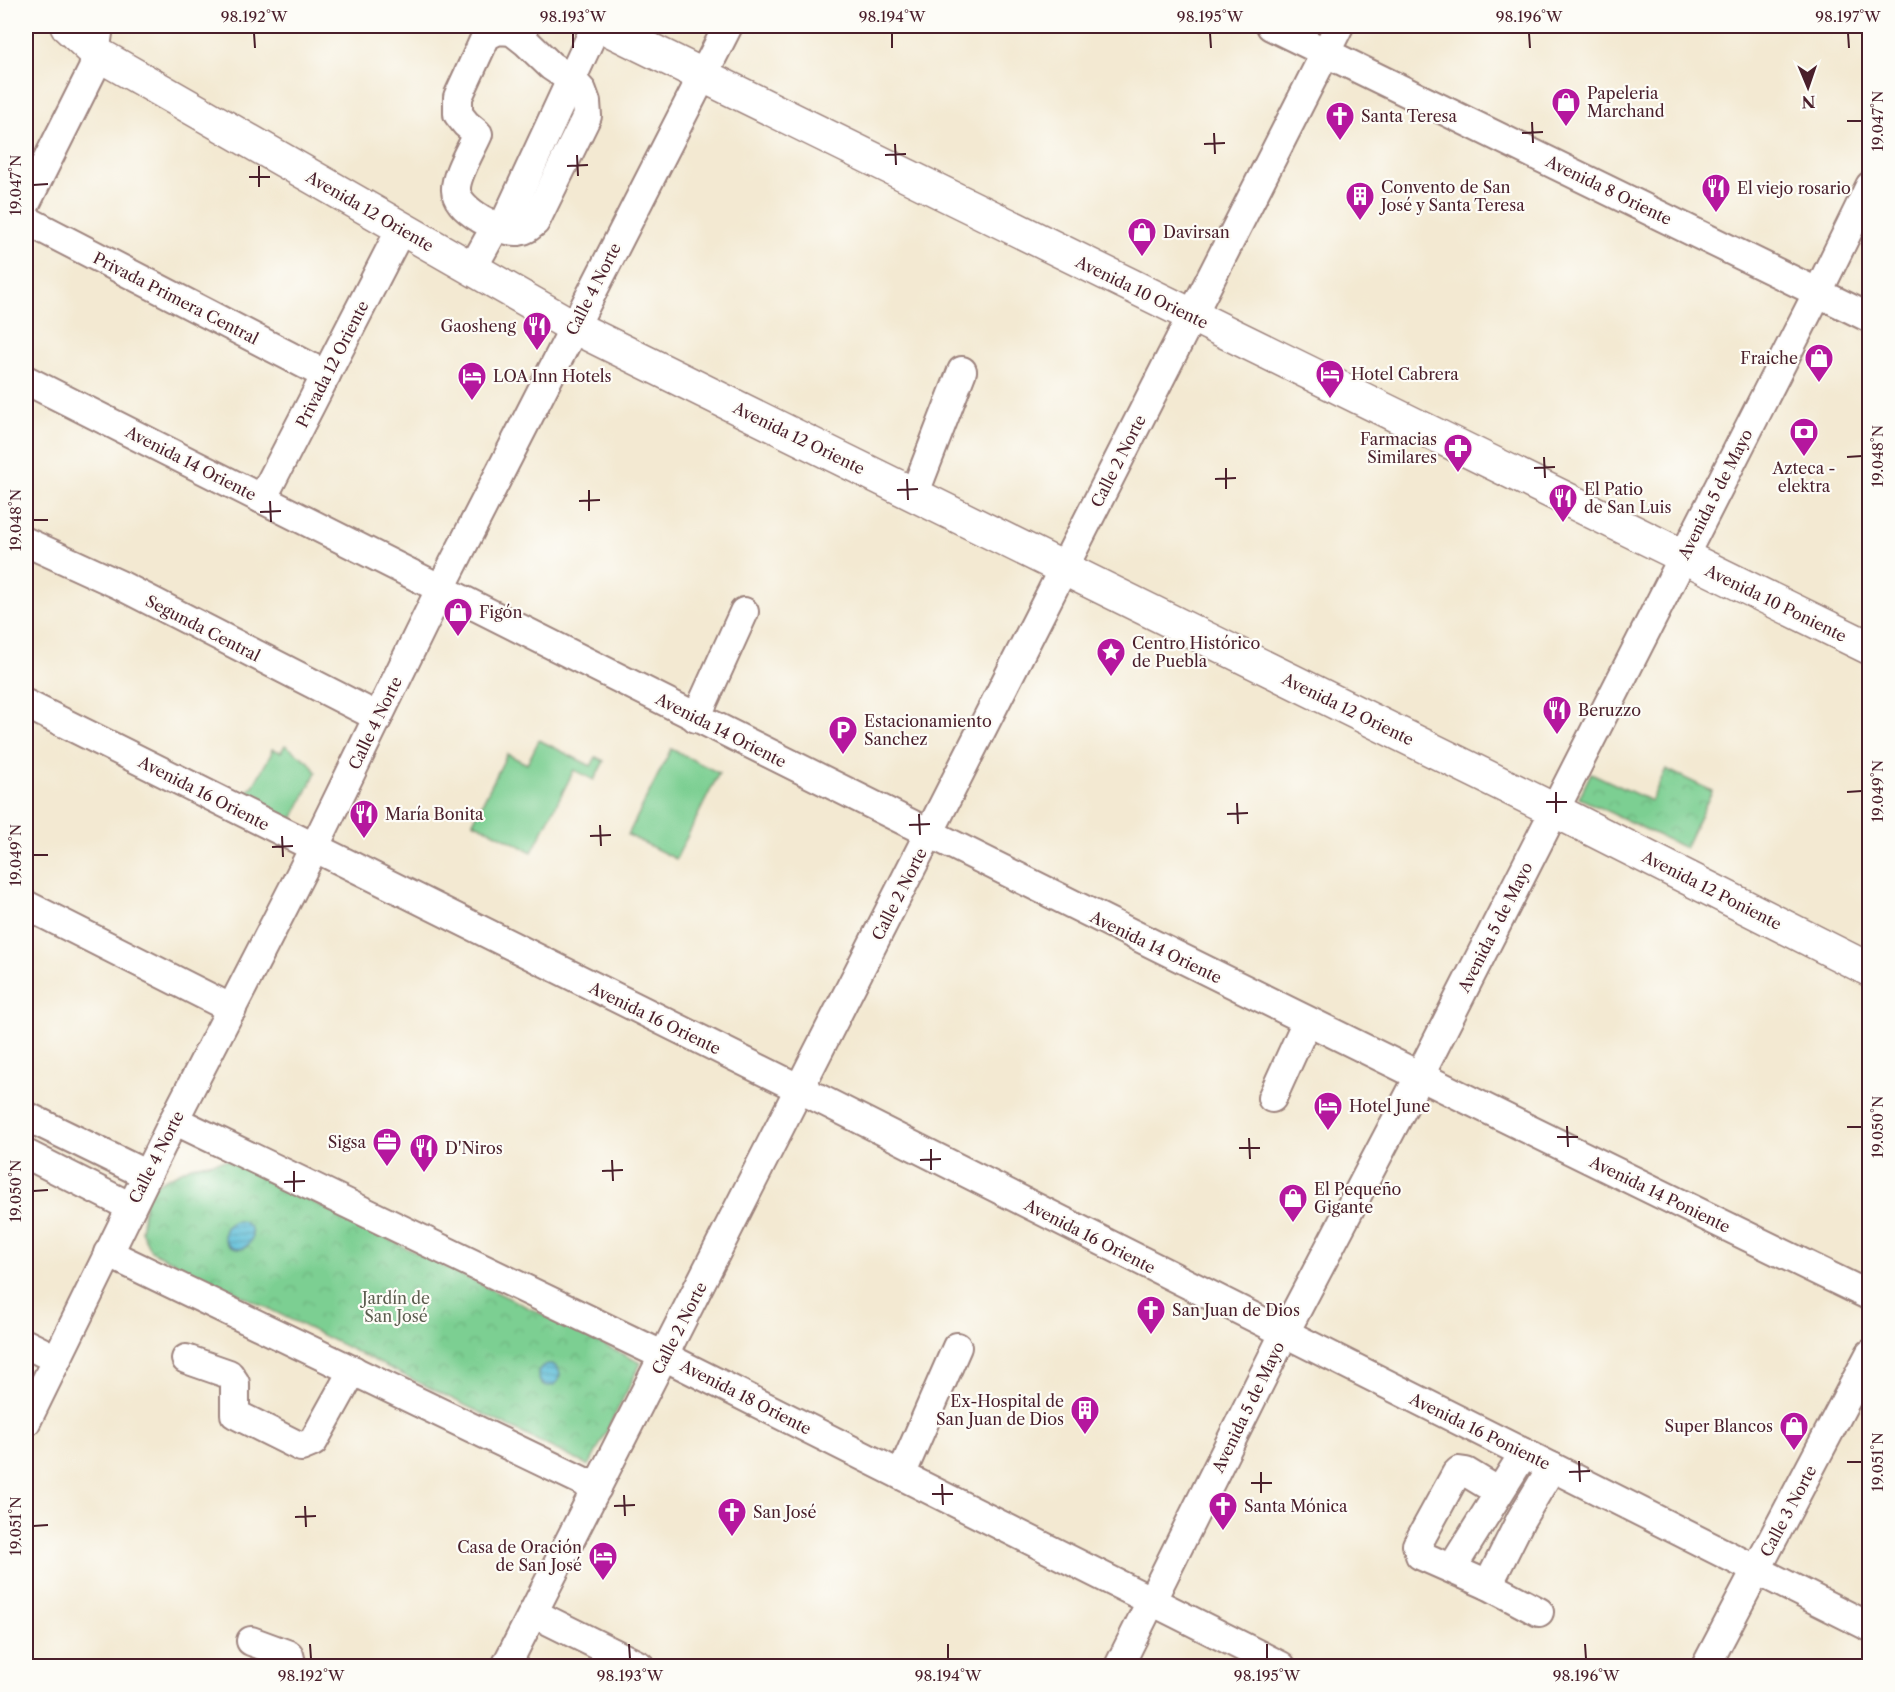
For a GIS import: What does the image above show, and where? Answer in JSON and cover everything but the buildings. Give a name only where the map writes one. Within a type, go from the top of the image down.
[{"type":"main road","name":"Avenida 12 Oriente","points":[[67,26],[98,39],[401,229],[574,327],[1554,810]]},
{"type":"main road","name":"Avenida 10 Oriente","points":[[603,26],[1683,557]]},
{"type":"main road","name":"Avenida 10 Poniente","points":[[1683,557],[1869,648]]},
{"type":"main road","name":"Avenida 12 Poniente","points":[[1554,810],[1869,970]]},
{"type":"street","points":[[566,77],[583,26]]},
{"type":"street","points":[[466,266],[494,225],[566,77],[596,26]]},
{"type":"street","name":"Calle 4 Norte","points":[[26,1422],[174,1120],[314,848],[440,590],[728,26]]},
{"type":"street","name":"Avenida 8 Oriente","points":[[1271,26],[1869,318]]},
{"type":"street","name":"Calle 2 Norte","points":[[506,1666],[1339,26]]},
{"type":"street","points":[[494,225],[468,210],[461,204],[456,193],[456,183],[478,134],[458,114],[458,97],[486,36],[498,30],[512,31],[566,77]]},
{"type":"street","points":[[26,203],[87,85],[93,69],[98,39]]},
{"type":"street","name":"Avenida 5 de Mayo","points":[[1119,1666],[1284,1334],[1419,1077],[1818,292],[1869,186]]},
{"type":"street","name":"Privada Primera Central","points":[[26,220],[326,375]]},
{"type":"street","name":"Privada 12 Oriente","points":[[262,499],[401,229]]},
{"type":"street","points":[[914,495],[962,371]]},
{"type":"street","name":"Avenida 14 Oriente","points":[[26,380],[440,590],[1419,1077]]},
{"type":"street","name":"Segunda Central","points":[[26,542],[120,585],[378,717]]},
{"type":"street","points":[[696,718],[744,612]]},
{"type":"street","name":"Avenida 16 Oriente","points":[[26,704],[800,1089],[1284,1334]]},
{"type":"street","points":[[26,905],[232,1009]]},
{"type":"street","points":[[1272,1098],[1307,1021]]},
{"type":"street","name":"Avenida 14 Poniente","points":[[1419,1077],[1869,1296]]},
{"type":"street","points":[[26,1116],[147,1175]]},
{"type":"street","name":"Avenida 18 Oriente","points":[[174,1120],[664,1356],[1281,1666]]},
{"type":"street","points":[[26,1154],[131,1207]]},
{"type":"street","points":[[108,1253],[597,1488]]},
{"type":"street","name":"Avenida 16 Poniente","points":[[1284,1334],[1869,1627]]},
{"type":"street","points":[[26,1344],[56,1359]]},
{"type":"street","points":[[902,1475],[957,1347]]},
{"type":"street","name":"Calle 3 Norte","points":[[1706,1666],[1869,1354]]},
{"type":"street","points":[[186,1359],[229,1374],[234,1383],[235,1414],[301,1447],[313,1442],[353,1370]]},
{"type":"street","points":[[1452,1568],[1524,1453]]},
{"type":"street","points":[[1488,1585],[1521,1519],[1552,1467]]},
{"type":"street","points":[[1521,1519],[1466,1472],[1459,1471],[1455,1474],[1417,1545],[1420,1555],[1488,1585],[1539,1612]]},
{"type":"street","points":[[533,1613],[640,1666]]},
{"type":"street","points":[[251,1641],[289,1655],[290,1666]]},
{"type":"green space","points":[[539,740],[591,766],[596,757],[604,761],[594,780],[574,770],[532,852],[473,822],[507,754],[527,764]]},
{"type":"green space","points":[[285,745],[309,762],[316,772],[290,825],[239,799],[253,786],[272,749],[281,752]]},
{"type":"green space","points":[[671,749],[719,773],[676,859],[628,835]]},
{"type":"green space","points":[[1666,769],[1712,791],[1685,848],[1579,798],[1591,773],[1651,801]]},
{"type":"green space","name":"Jardín de San José","points":[[227,1160],[641,1363],[589,1466],[151,1251],[141,1231],[147,1189],[191,1166]]},
{"type":"water","points":[[238,1221],[248,1225],[252,1235],[248,1245],[238,1249],[228,1245],[224,1235],[228,1225]]},
{"type":"water","points":[[549,1364],[557,1367],[560,1375],[557,1383],[549,1386],[541,1383],[538,1375],[541,1367]]},
{"type":"place","name":"Papeleria Marchand","points":[[1566,128]]},
{"type":"place","name":"Santa Teresa","points":[[1340,142]]},
{"type":"place","name":"El viejo rosario","points":[[1716,214]]},
{"type":"place","name":"Convento de San José y Santa Teresa","points":[[1360,222]]},
{"type":"place","name":"Davirsan","points":[[1142,258]]},
{"type":"place","name":"Gaosheng","points":[[537,352]]},
{"type":"place","name":"Fraiche","points":[[1819,384]]},
{"type":"place","name":"Hotel Cabrera","points":[[1330,400]]},
{"type":"place","name":"LOA Inn Hotels","points":[[472,402]]},
{"type":"place","name":"Azteca - elektra","points":[[1804,458]]},
{"type":"place","name":"Farmacias Similares","points":[[1458,474]]},
{"type":"place","name":"El Patio de San Luis","points":[[1563,524]]},
{"type":"place","name":"Figón","points":[[458,638]]},
{"type":"place","name":"Centro Histórico de Puebla","points":[[1111,678]]},
{"type":"place","name":"Beruzzo","points":[[1557,736]]},
{"type":"place","name":"Estacionamiento Sanchez","points":[[843,756]]},
{"type":"place","name":"María Bonita","points":[[364,840]]},
{"type":"place","name":"Hotel June","points":[[1328,1132]]},
{"type":"place","name":"Sigsa","points":[[387,1168]]},
{"type":"place","name":"D'Niros","points":[[424,1174]]},
{"type":"place","name":"El Pequeño Gigante","points":[[1293,1224]]},
{"type":"place","name":"San Juan de Dios","points":[[1151,1336]]},
{"type":"place","name":"Ex-Hospital de San Juan de Dios","points":[[1085,1436]]},
{"type":"place","name":"Super Blancos","points":[[1794,1452]]},
{"type":"place","name":"Santa Mónica","points":[[1223,1532]]},
{"type":"place","name":"San José","points":[[732,1538]]},
{"type":"place","name":"Casa de Oración de San José","points":[[603,1582]]}]
